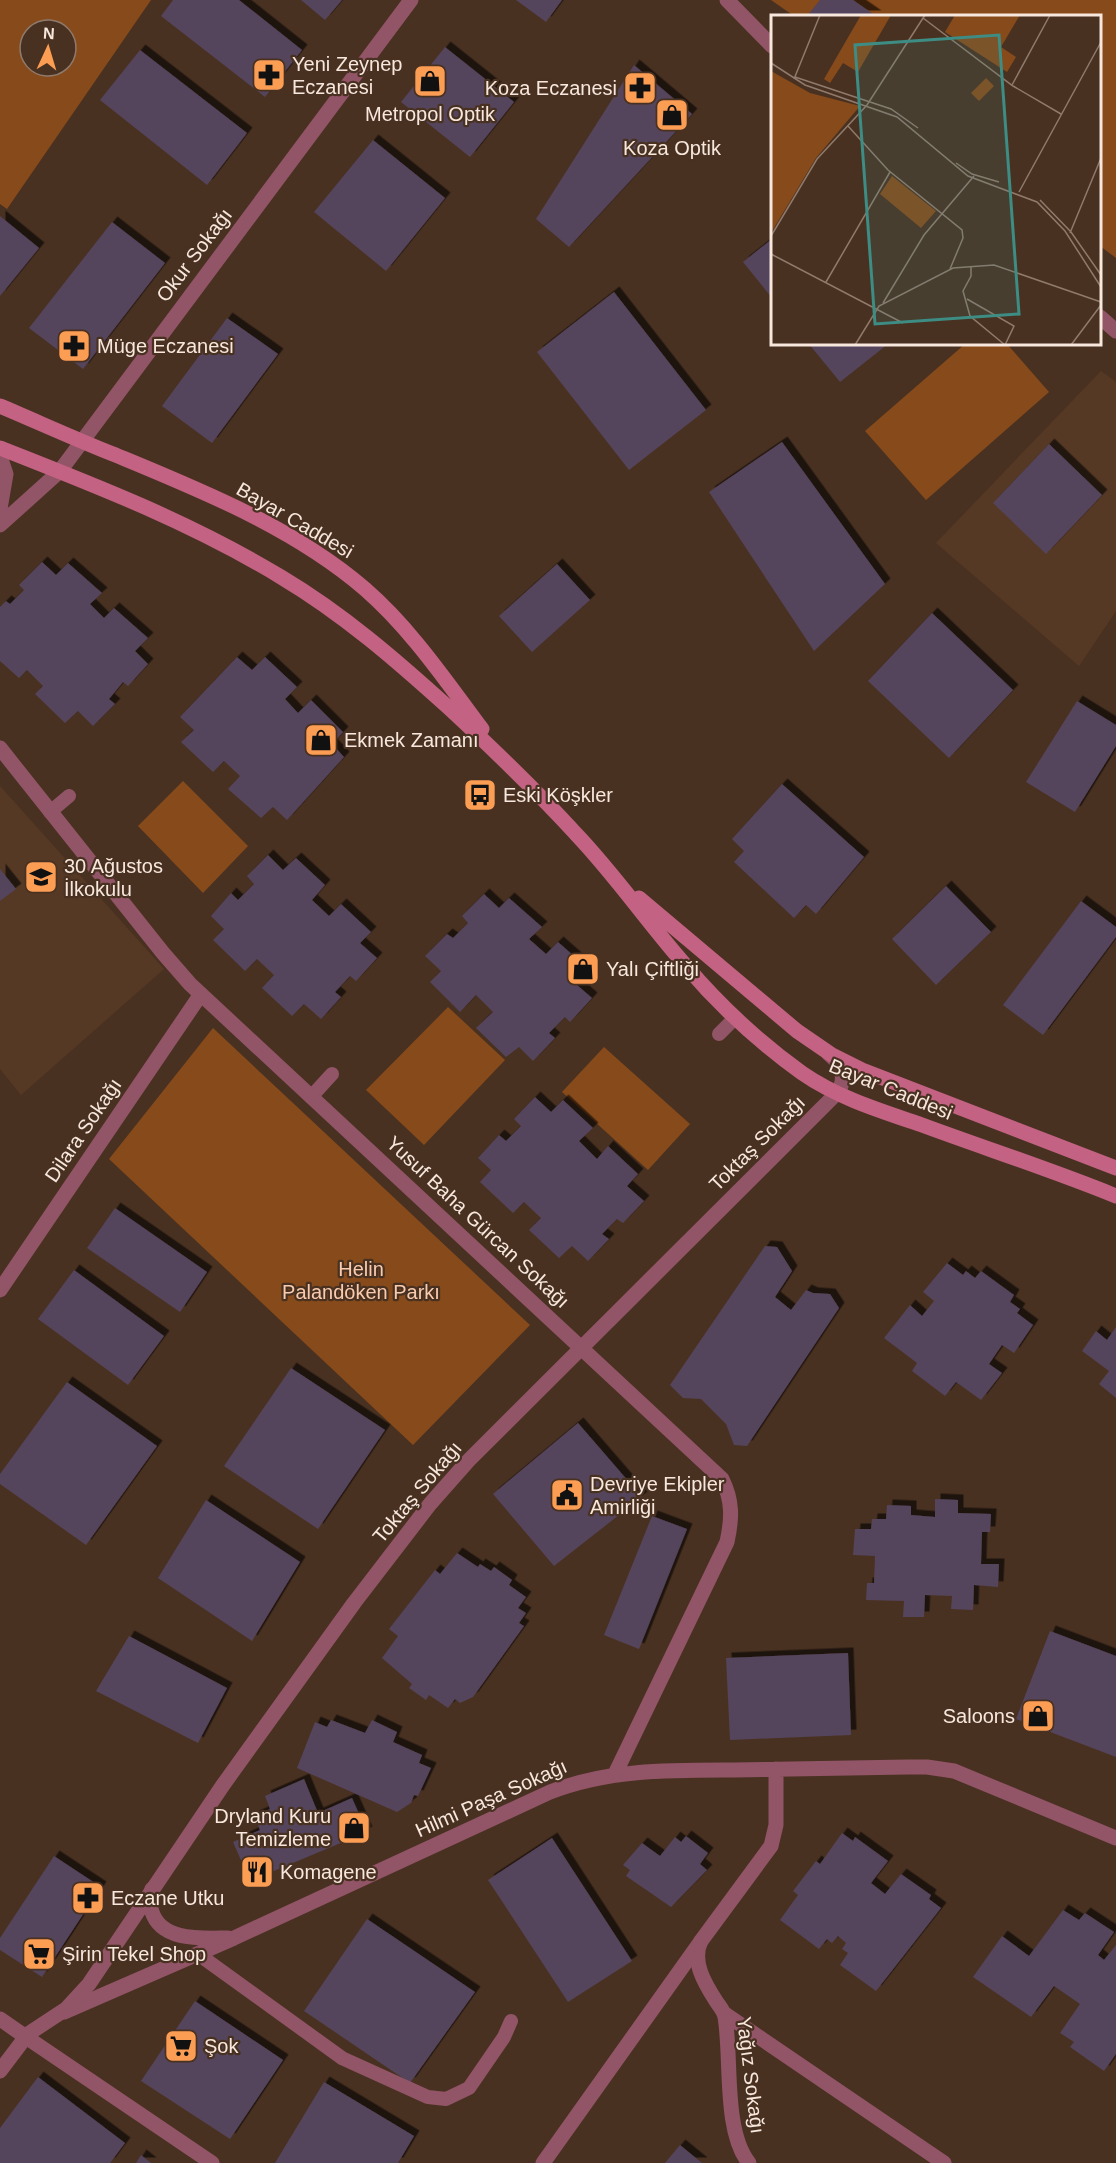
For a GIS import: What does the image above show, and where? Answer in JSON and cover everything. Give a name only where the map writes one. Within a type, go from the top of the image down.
[{"type":"main road","name":"Bayar Caddesi","points":[[0,406],[244,512],[351,577],[385,607],[403,628],[503,758]]},
{"type":"main road","name":"Bayar Caddesi","points":[[0,448],[173,518],[208,535],[284,578],[379,645],[503,758],[575,832],[618,881],[684,965],[735,1018],[803,1073],[837,1093],[885,1112],[1116,1196]]},
{"type":"main road","name":"Bayar Caddesi","points":[[618,881],[773,1011],[823,1049],[862,1070],[1116,1168]]},
{"type":"street","name":"Okur Sokağı","points":[[0,525],[60,471],[411,0]]},
{"type":"street","points":[[727,0],[771,45]]},
{"type":"street","points":[[1101,318],[1116,331]]},
{"type":"street","points":[[0,456],[6,474],[0,509]]},
{"type":"street","name":"Yusuf Baha Gürcan Sokağı","points":[[0,748],[163,953],[201,994],[722,1479],[729,1494],[731,1512],[729,1532],[723,1553],[615,1774]]},
{"type":"street","name":"Dilara Sokağı","points":[[0,1290],[201,994]]},
{"type":"street","points":[[823,1049],[841,1068],[842,1084],[837,1093]]},
{"type":"street","name":"Toktaş Sokağı","points":[[60,2013],[89,1984],[223,1785],[347,1612],[430,1504],[468,1461],[837,1093]]},
{"type":"street","name":"Hilmi Paşa Sokağı","points":[[0,2071],[26,2037],[41,2024],[60,2013],[234,1938],[550,1792],[583,1780],[615,1774],[652,1771],[927,1767],[954,1771],[1116,1838]]},
{"type":"street","points":[[543,2163],[771,1846],[776,1825],[776,1769]]},
{"type":"street","points":[[153,1888],[149,1900],[152,1912],[158,1924],[168,1931],[194,1937],[234,1938]]},
{"type":"street","name":"Yağız Sokağı","points":[[701,1941],[697,1951],[699,1967],[707,1987],[725,2014],[735,2126],[740,2148],[749,2163]]},
{"type":"street","points":[[725,2014],[944,2163]]},
{"type":"street","points":[[0,2019],[212,2163]]},
{"type":"lane","points":[[50,812],[69,796]]},
{"type":"lane","points":[[719,1034],[735,1018]]},
{"type":"lane","points":[[311,1097],[332,1074]]},
{"type":"lane","points":[[198,1954],[342,2058],[428,2097],[446,2099],[469,2088],[504,2037],[511,2021]]},
{"type":"shaded area","points":[[1101,371],[1116,382],[1116,611],[1079,666],[936,543]]},
{"type":"shaded area","name":"30 Ağustos İlkokulu","points":[[0,786],[164,969],[21,1095],[0,1069]]},
{"type":"green space","points":[[0,0],[151,0],[7,209],[0,204]]},
{"type":"green space","points":[[771,0],[1116,0],[1116,258],[1101,247],[1101,15],[793,15]]},
{"type":"green space","points":[[964,345],[1008,345],[1049,392],[926,500],[865,431]]},
{"type":"green space","points":[[183,781],[248,846],[203,893],[138,826]]},
{"type":"green space","points":[[448,1007],[505,1060],[424,1145],[366,1090]]},
{"type":"green space","name":"Helin Palandöken Parkı","points":[[213,1028],[530,1325],[413,1445],[109,1159]]},
{"type":"green space","points":[[604,1047],[690,1124],[648,1170],[562,1092]]},
{"type":"building","points":[[173,0],[239,0],[302,50],[265,97],[161,16]]},
{"type":"building","points":[[301,0],[342,0],[325,20]]},
{"type":"building","points":[[516,0],[562,0],[546,22]]},
{"type":"building","points":[[820,0],[853,0],[875,15],[808,15]]},
{"type":"building","points":[[445,47],[514,102],[470,157],[401,102]]},
{"type":"building","points":[[140,50],[247,133],[207,185],[100,100]]},
{"type":"building","points":[[634,65],[692,114],[569,247],[536,219]]},
{"type":"building","points":[[373,140],[445,198],[386,271],[314,212]]},
{"type":"building","points":[[0,216],[39,248],[0,296]]},
{"type":"building","points":[[112,222],[165,263],[83,369],[29,328]]},
{"type":"building","points":[[771,240],[771,297],[743,262]]},
{"type":"building","points":[[614,292],[706,410],[629,470],[537,352]]},
{"type":"building","points":[[227,318],[278,354],[212,443],[162,406]]},
{"type":"building","points":[[810,345],[887,345],[840,382]]},
{"type":"building","points":[[782,442],[885,584],[814,651],[709,492]]},
{"type":"building","points":[[1049,444],[1102,495],[1046,554],[993,503]]},
{"type":"building","points":[[42,562],[56,575],[68,563],[102,593],[90,604],[104,618],[114,608],[148,638],[135,651],[148,664],[128,686],[123,682],[109,699],[115,704],[93,726],[78,711],[65,723],[35,694],[43,686],[27,670],[19,678],[0,661],[0,607],[6,601],[10,604],[24,590],[19,585]]},
{"type":"building","points":[[557,564],[590,600],[532,652],[499,616]]},
{"type":"building","points":[[932,613],[1013,690],[949,758],[868,681]]},
{"type":"building","points":[[237,657],[252,670],[265,657],[297,687],[285,699],[298,713],[311,700],[343,732],[332,744],[344,757],[287,820],[273,807],[261,818],[228,789],[240,776],[224,761],[213,772],[181,742],[194,730],[180,717]]},
{"type":"building","points":[[1077,701],[1116,725],[1116,746],[1075,812],[1026,782]]},
{"type":"building","points":[[782,784],[864,857],[816,914],[806,905],[794,918],[734,862],[744,851],[732,839]]},
{"type":"building","points":[[268,855],[283,870],[296,858],[325,885],[312,900],[329,916],[341,904],[371,932],[360,943],[377,958],[356,981],[350,976],[335,992],[341,997],[321,1019],[304,1004],[292,1016],[262,988],[274,975],[257,959],[245,971],[213,940],[224,929],[211,916],[231,893],[238,900],[254,884],[247,876]]},
{"type":"building","points":[[0,869],[16,889],[0,901]]},
{"type":"building","points":[[946,886],[991,932],[936,985],[892,939]]},
{"type":"building","points":[[484,894],[499,908],[509,898],[542,927],[529,939],[546,954],[558,942],[591,971],[577,985],[592,998],[570,1022],[565,1017],[549,1033],[555,1038],[533,1061],[519,1047],[506,1057],[476,1028],[493,1012],[476,995],[460,1012],[430,982],[441,971],[425,956],[447,934],[453,938],[468,923],[462,916]]},
{"type":"building","points":[[1081,901],[1116,927],[1116,937],[1043,1035],[1003,1005]]},
{"type":"building","points":[[535,1097],[551,1112],[563,1100],[593,1128],[579,1141],[597,1159],[608,1146],[638,1174],[627,1186],[644,1201],[623,1223],[617,1219],[602,1234],[609,1239],[588,1261],[572,1246],[559,1258],[529,1230],[541,1218],[524,1202],[513,1213],[480,1182],[491,1170],[478,1158],[499,1135],[506,1141],[521,1126],[514,1119]]},
{"type":"building","points":[[115,1208],[207,1272],[180,1312],[87,1248]]},
{"type":"building","points":[[765,1246],[777,1247],[792,1271],[775,1297],[791,1310],[806,1290],[813,1293],[830,1294],[839,1308],[747,1446],[734,1445],[726,1424],[701,1399],[683,1398],[670,1385]]},
{"type":"building","points":[[947,1263],[963,1275],[966,1271],[975,1278],[981,1271],[1014,1295],[1010,1302],[1020,1309],[1017,1313],[1033,1325],[1014,1353],[1002,1345],[989,1364],[1002,1373],[981,1400],[956,1382],[945,1396],[912,1371],[917,1363],[884,1338],[910,1305],[922,1316],[934,1301],[923,1292]]},
{"type":"building","points":[[74,1270],[164,1336],[128,1385],[38,1319]]},
{"type":"building","points":[[1116,1327],[1116,1398],[1099,1384],[1109,1371],[1082,1351],[1096,1331],[1107,1340]]},
{"type":"building","points":[[291,1368],[385,1430],[318,1529],[224,1466]]},
{"type":"building","points":[[67,1382],[157,1446],[86,1545],[0,1484],[0,1474]]},
{"type":"building","name":"Devriye Ekipler Amirliği","points":[[578,1423],[642,1497],[554,1566],[493,1494]]},
{"type":"building","points":[[935,1499],[958,1500],[958,1513],[991,1514],[990,1532],[982,1532],[981,1564],[999,1564],[998,1587],[974,1585],[973,1610],[951,1609],[952,1596],[925,1595],[924,1617],[903,1617],[904,1601],[866,1600],[867,1583],[874,1583],[875,1556],[853,1555],[855,1529],[871,1529],[872,1519],[886,1519],[887,1505],[911,1506],[911,1515],[935,1517]]},
{"type":"building","points":[[206,1500],[300,1562],[252,1641],[158,1578]]},
{"type":"building","points":[[652,1516],[687,1529],[639,1649],[604,1635]]},
{"type":"building","points":[[457,1553],[478,1567],[480,1564],[491,1571],[494,1567],[512,1580],[509,1585],[526,1597],[518,1608],[526,1613],[519,1623],[524,1626],[473,1697],[460,1703],[455,1699],[448,1708],[429,1695],[426,1700],[409,1688],[412,1684],[382,1658],[398,1636],[389,1629],[435,1570],[440,1574]]},
{"type":"building","points":[[1050,1631],[1116,1656],[1116,1757],[1016,1719]]},
{"type":"building","points":[[129,1636],[227,1688],[198,1743],[96,1691]]},
{"type":"building","points":[[848,1653],[851,1735],[730,1740],[726,1658]]},
{"type":"building","points":[[331,1720],[365,1733],[372,1720],[397,1732],[393,1742],[422,1755],[419,1763],[431,1768],[418,1796],[414,1795],[411,1803],[397,1812],[297,1768],[315,1722],[327,1727]]},
{"type":"building","points":[[304,1779],[318,1813],[352,1798],[367,1832],[250,1881],[233,1842],[260,1830],[254,1816],[270,1809],[265,1796]]},
{"type":"building","points":[[842,1833],[853,1841],[855,1837],[888,1861],[871,1883],[885,1894],[901,1874],[931,1895],[929,1899],[941,1908],[876,1991],[840,1965],[848,1953],[842,1949],[846,1943],[838,1936],[832,1943],[827,1939],[819,1949],[780,1920],[798,1895],[793,1891],[816,1861],[820,1864]]},
{"type":"building","points":[[686,1836],[708,1853],[700,1864],[707,1870],[671,1907],[626,1876],[630,1870],[623,1865],[642,1843],[660,1856],[675,1837],[681,1842]]},
{"type":"building","points":[[552,1838],[632,1961],[568,2002],[488,1880]]},
{"type":"building","points":[[54,1856],[101,1887],[42,1977],[0,1950],[0,1938]]},
{"type":"building","points":[[1063,1910],[1079,1920],[1085,1913],[1114,1932],[1098,1955],[1104,1960],[1116,1945],[1116,2054],[1104,2071],[1070,2047],[1074,2042],[1060,2033],[1080,2004],[1054,1986],[1031,2017],[973,1977],[1002,1936],[1029,1956]]},
{"type":"building","points":[[367,1919],[475,1992],[410,2083],[304,2011]]},
{"type":"building","points":[[195,2001],[283,2060],[230,2139],[141,2081]]},
{"type":"building","points":[[38,2077],[125,2143],[110,2163],[0,2163],[0,2128]]},
{"type":"building","points":[[324,2082],[414,2136],[398,2163],[275,2163]]},
{"type":"building","points":[[680,2145],[702,2163],[665,2163]]},
{"type":"building","points":[[141,2155],[151,2163],[136,2163]]},
{"type":"place","name":"Yeni Zeynep Eczanesi","points":[[269,75]]},
{"type":"place","name":"Metropol Optik","points":[[430,81]]},
{"type":"place","name":"Koza Eczanesi","points":[[640,88]]},
{"type":"place","name":"Koza Optik","points":[[672,115]]},
{"type":"place","name":"Müge Eczanesi","points":[[74,346]]},
{"type":"place","name":"Ekmek Zamanı","points":[[321,740]]},
{"type":"place","name":"Eski Köşkler","points":[[480,795]]},
{"type":"place","name":"30 Ağustos İlkokulu","points":[[41,877]]},
{"type":"place","name":"Yalı Çiftliği","points":[[583,969]]},
{"type":"place","name":"Devriye Ekipler Amirliği","points":[[567,1495]]},
{"type":"place","name":"Saloons","points":[[1038,1716]]},
{"type":"place","name":"Dryland Kuru Temizleme","points":[[354,1828]]},
{"type":"place","name":"Komagene","points":[[257,1872]]},
{"type":"place","name":"Eczane Utku","points":[[88,1898]]},
{"type":"place","name":"Şirin Tekel Shop","points":[[39,1954]]},
{"type":"place","name":"Şok","points":[[181,2046]]}]
